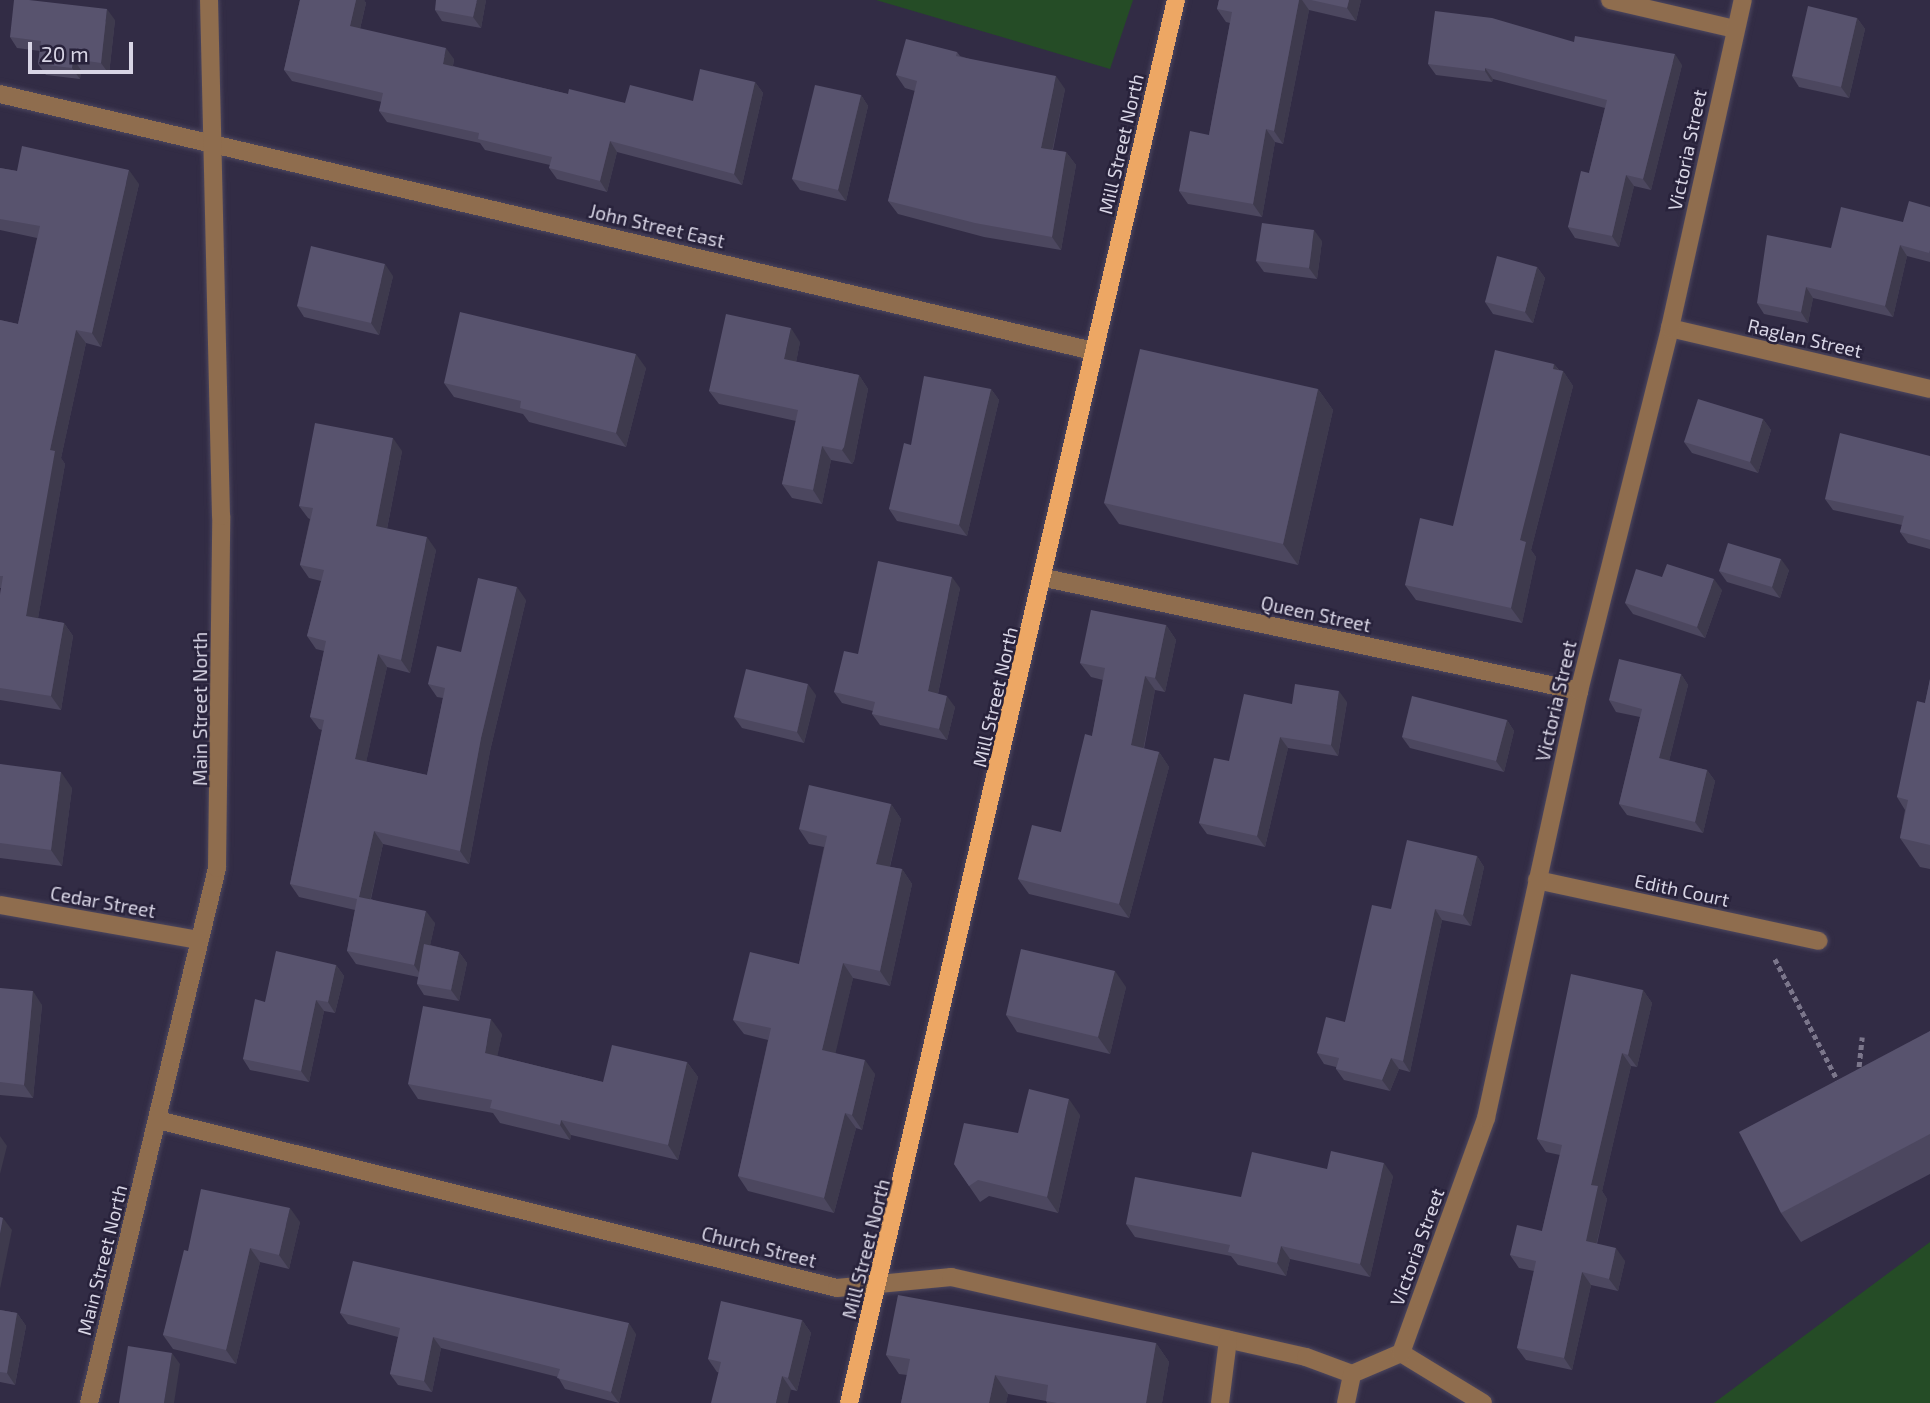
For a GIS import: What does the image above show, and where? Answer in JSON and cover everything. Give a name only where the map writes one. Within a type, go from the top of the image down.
[{"type":"main road","name":"Mill Street North","points":[[849,1403],[1045,578],[1093,351],[1176,0]]},
{"type":"street","name":"Main Street North","points":[[89,1403],[217,868],[220,811],[221,516],[210,142],[209,0]]},
{"type":"street","points":[[1610,0],[1735,29]]},
{"type":"street","name":"Victoria Street","points":[[1401,1353],[1486,1118],[1579,691],[1670,328],[1743,0]]},
{"type":"street","name":"John Street East","points":[[0,94],[1093,351]]},
{"type":"street","name":"Raglan Street","points":[[1670,328],[1930,389]]},
{"type":"street","name":"Queen Street","points":[[1045,578],[1579,691]]},
{"type":"street","name":"Edith Court","points":[[1537,880],[1818,942]]},
{"type":"street","name":"Cedar Street","points":[[0,905],[198,940]]},
{"type":"street","name":"Church Street","points":[[158,1120],[837,1288],[880,1281],[951,1277],[1306,1357],[1352,1374]]},
{"type":"street","points":[[1220,1403],[1228,1339]]},
{"type":"street","points":[[1346,1403],[1352,1374],[1377,1367],[1401,1353],[1483,1403]]},
{"type":"path","points":[[1759,928],[1847,1099]]},
{"type":"path","points":[[1856,1086],[1862,1037]]},
{"type":"green space","points":[[876,0],[1133,0],[1110,69]]},
{"type":"green space","points":[[1930,1242],[1930,1403],[1714,1403]]},
{"type":"building","points":[[14,0],[107,9],[101,63],[73,59],[72,68],[38,64],[41,41],[10,37]]},
{"type":"building","points":[[300,0],[356,0],[350,26],[446,48],[443,64],[568,94],[569,89],[625,103],[630,85],[693,101],[700,69],[755,82],[734,174],[610,141],[600,181],[549,168],[552,157],[478,139],[479,133],[379,111],[383,93],[284,70]]},
{"type":"building","points":[[436,0],[477,0],[473,17],[435,10]]},
{"type":"building","points":[[1219,0],[1299,0],[1274,131],[1266,129],[1253,204],[1179,191],[1190,131],[1209,135],[1232,12],[1217,9]]},
{"type":"building","points":[[1311,0],[1349,0],[1347,8]]},
{"type":"building","points":[[1808,6],[1857,18],[1841,87],[1792,76]]},
{"type":"building","points":[[1435,11],[1492,18],[1574,42],[1575,36],[1675,54],[1643,179],[1626,175],[1612,236],[1568,227],[1581,171],[1589,173],[1607,100],[1485,68],[1485,71],[1428,64]]},
{"type":"building","points":[[906,39],[957,52],[956,56],[1056,76],[1041,148],[1066,152],[1052,237],[975,223],[888,201],[917,81],[896,75]]},
{"type":"building","points":[[815,85],[861,95],[838,190],[792,179]]},
{"type":"building","points":[[22,146],[129,170],[92,333],[76,330],[50,450],[55,451],[26,616],[64,623],[51,696],[0,688],[0,595],[3,576],[0,576],[0,320],[18,324],[40,226],[0,219],[0,168],[17,171]]},
{"type":"building","points":[[1909,201],[1930,207],[1930,250],[1929,253],[1900,245],[1885,306],[1806,287],[1801,312],[1757,303],[1767,235],[1831,248],[1841,207],[1903,222]]},
{"type":"building","points":[[1262,223],[1314,230],[1309,268],[1256,261]]},
{"type":"building","points":[[311,246],[385,264],[371,323],[297,306]]},
{"type":"building","points":[[1497,256],[1537,267],[1525,312],[1485,302]]},
{"type":"building","points":[[460,312],[636,354],[616,433],[520,408],[521,401],[444,383]]},
{"type":"building","points":[[726,314],[791,328],[784,359],[859,375],[844,447],[842,450],[822,446],[813,490],[782,484],[798,410],[709,391]]},
{"type":"building","points":[[1140,349],[1318,389],[1283,544],[1104,503]]},
{"type":"building","points":[[1495,350],[1554,364],[1553,369],[1563,371],[1520,540],[1526,542],[1511,608],[1405,585],[1420,518],[1453,526]]},
{"type":"building","points":[[924,376],[991,389],[959,525],[889,509],[904,443],[911,445]]},
{"type":"building","points":[[1698,399],[1763,419],[1750,462],[1684,442]]},
{"type":"building","points":[[315,423],[393,438],[376,526],[427,537],[401,660],[378,654],[355,759],[427,775],[445,688],[428,684],[437,646],[461,652],[478,578],[517,587],[481,738],[460,851],[374,831],[359,897],[426,911],[414,965],[347,951],[357,899],[290,884],[324,720],[310,717],[326,641],[307,636],[324,570],[300,565],[313,508],[299,506]]},
{"type":"building","points":[[1840,433],[1930,456],[1930,540],[1900,532],[1904,516],[1825,499]]},
{"type":"building","points":[[1728,543],[1781,559],[1772,587],[1719,571]]},
{"type":"building","points":[[878,561],[952,577],[928,691],[947,696],[939,729],[872,714],[875,702],[834,692],[844,651],[858,654]]},
{"type":"building","points":[[1667,564],[1714,579],[1697,627],[1625,603],[1636,569],[1662,577]]},
{"type":"building","points":[[1091,610],[1166,625],[1155,678],[1145,676],[1131,745],[1159,752],[1119,904],[1018,879],[1032,825],[1061,832],[1085,734],[1092,736],[1105,668],[1080,663]]},
{"type":"building","points":[[1619,659],[1681,674],[1659,758],[1707,770],[1695,822],[1619,804],[1642,709],[1609,700]]},
{"type":"building","points":[[746,669],[808,684],[797,732],[734,717]]},
{"type":"building","points":[[1930,679],[1930,845],[1900,838],[1908,800],[1897,797],[1917,701],[1925,703]]},
{"type":"building","points":[[1295,684],[1339,691],[1331,745],[1280,737],[1257,836],[1199,823],[1214,758],[1229,761],[1244,694],[1292,704]]},
{"type":"building","points":[[1412,696],[1507,720],[1496,761],[1402,737]]},
{"type":"building","points":[[0,764],[61,772],[51,850],[0,843]]},
{"type":"building","points":[[809,785],[891,804],[876,864],[902,869],[880,971],[843,963],[822,1050],[865,1060],[852,1115],[845,1113],[824,1198],[738,1176],[771,1028],[733,1020],[750,952],[799,964],[827,836],[799,829]]},
{"type":"building","points":[[1407,840],[1477,856],[1463,915],[1435,909],[1403,1061],[1391,1058],[1382,1080],[1336,1069],[1339,1058],[1317,1053],[1326,1017],[1345,1022],[1372,905],[1391,909]]},
{"type":"building","points":[[424,944],[459,952],[451,990],[417,984]]},
{"type":"building","points":[[1021,949],[1115,971],[1098,1037],[1006,1015]]},
{"type":"building","points":[[276,951],[336,965],[328,1002],[316,1000],[301,1071],[243,1059],[255,999],[265,1002]]},
{"type":"building","points":[[1571,974],[1643,990],[1628,1055],[1622,1053],[1591,1185],[1598,1186],[1586,1241],[1616,1248],[1609,1279],[1582,1272],[1564,1358],[1517,1348],[1536,1261],[1510,1255],[1517,1225],[1542,1231],[1562,1145],[1537,1139]]},
{"type":"building","points":[[0,988],[33,991],[24,1085],[0,1082]]},
{"type":"building","points":[[423,1006],[491,1019],[485,1053],[603,1082],[612,1045],[687,1062],[668,1145],[561,1120],[560,1125],[490,1108],[492,1100],[408,1084]]},
{"type":"building","points":[[1930,1031],[1930,1134],[1781,1213],[1739,1132]]},
{"type":"building","points":[[1029,1089],[1069,1099],[1047,1197],[978,1180],[969,1186],[954,1164],[964,1123],[1018,1133]]},
{"type":"building","points":[[1331,1151],[1384,1163],[1360,1264],[1281,1246],[1277,1263],[1228,1252],[1230,1245],[1126,1224],[1135,1177],[1241,1197],[1252,1152],[1327,1169]]},
{"type":"building","points":[[201,1189],[290,1208],[279,1255],[250,1248],[226,1350],[163,1335],[184,1250],[188,1251]]},
{"type":"building","points":[[353,1261],[629,1323],[611,1392],[557,1378],[560,1369],[433,1337],[424,1381],[390,1374],[400,1328],[340,1313]]},
{"type":"building","points":[[898,1295],[1156,1343],[1146,1403],[1046,1401],[1048,1385],[995,1375],[989,1403],[901,1403],[910,1359],[886,1355]]},
{"type":"building","points":[[721,1301],[802,1320],[788,1378],[782,1376],[776,1403],[711,1403],[721,1362],[708,1359]]},
{"type":"building","points":[[0,1310],[17,1313],[7,1373],[0,1372]]},
{"type":"building","points":[[128,1346],[172,1353],[164,1403],[119,1403]]}]
